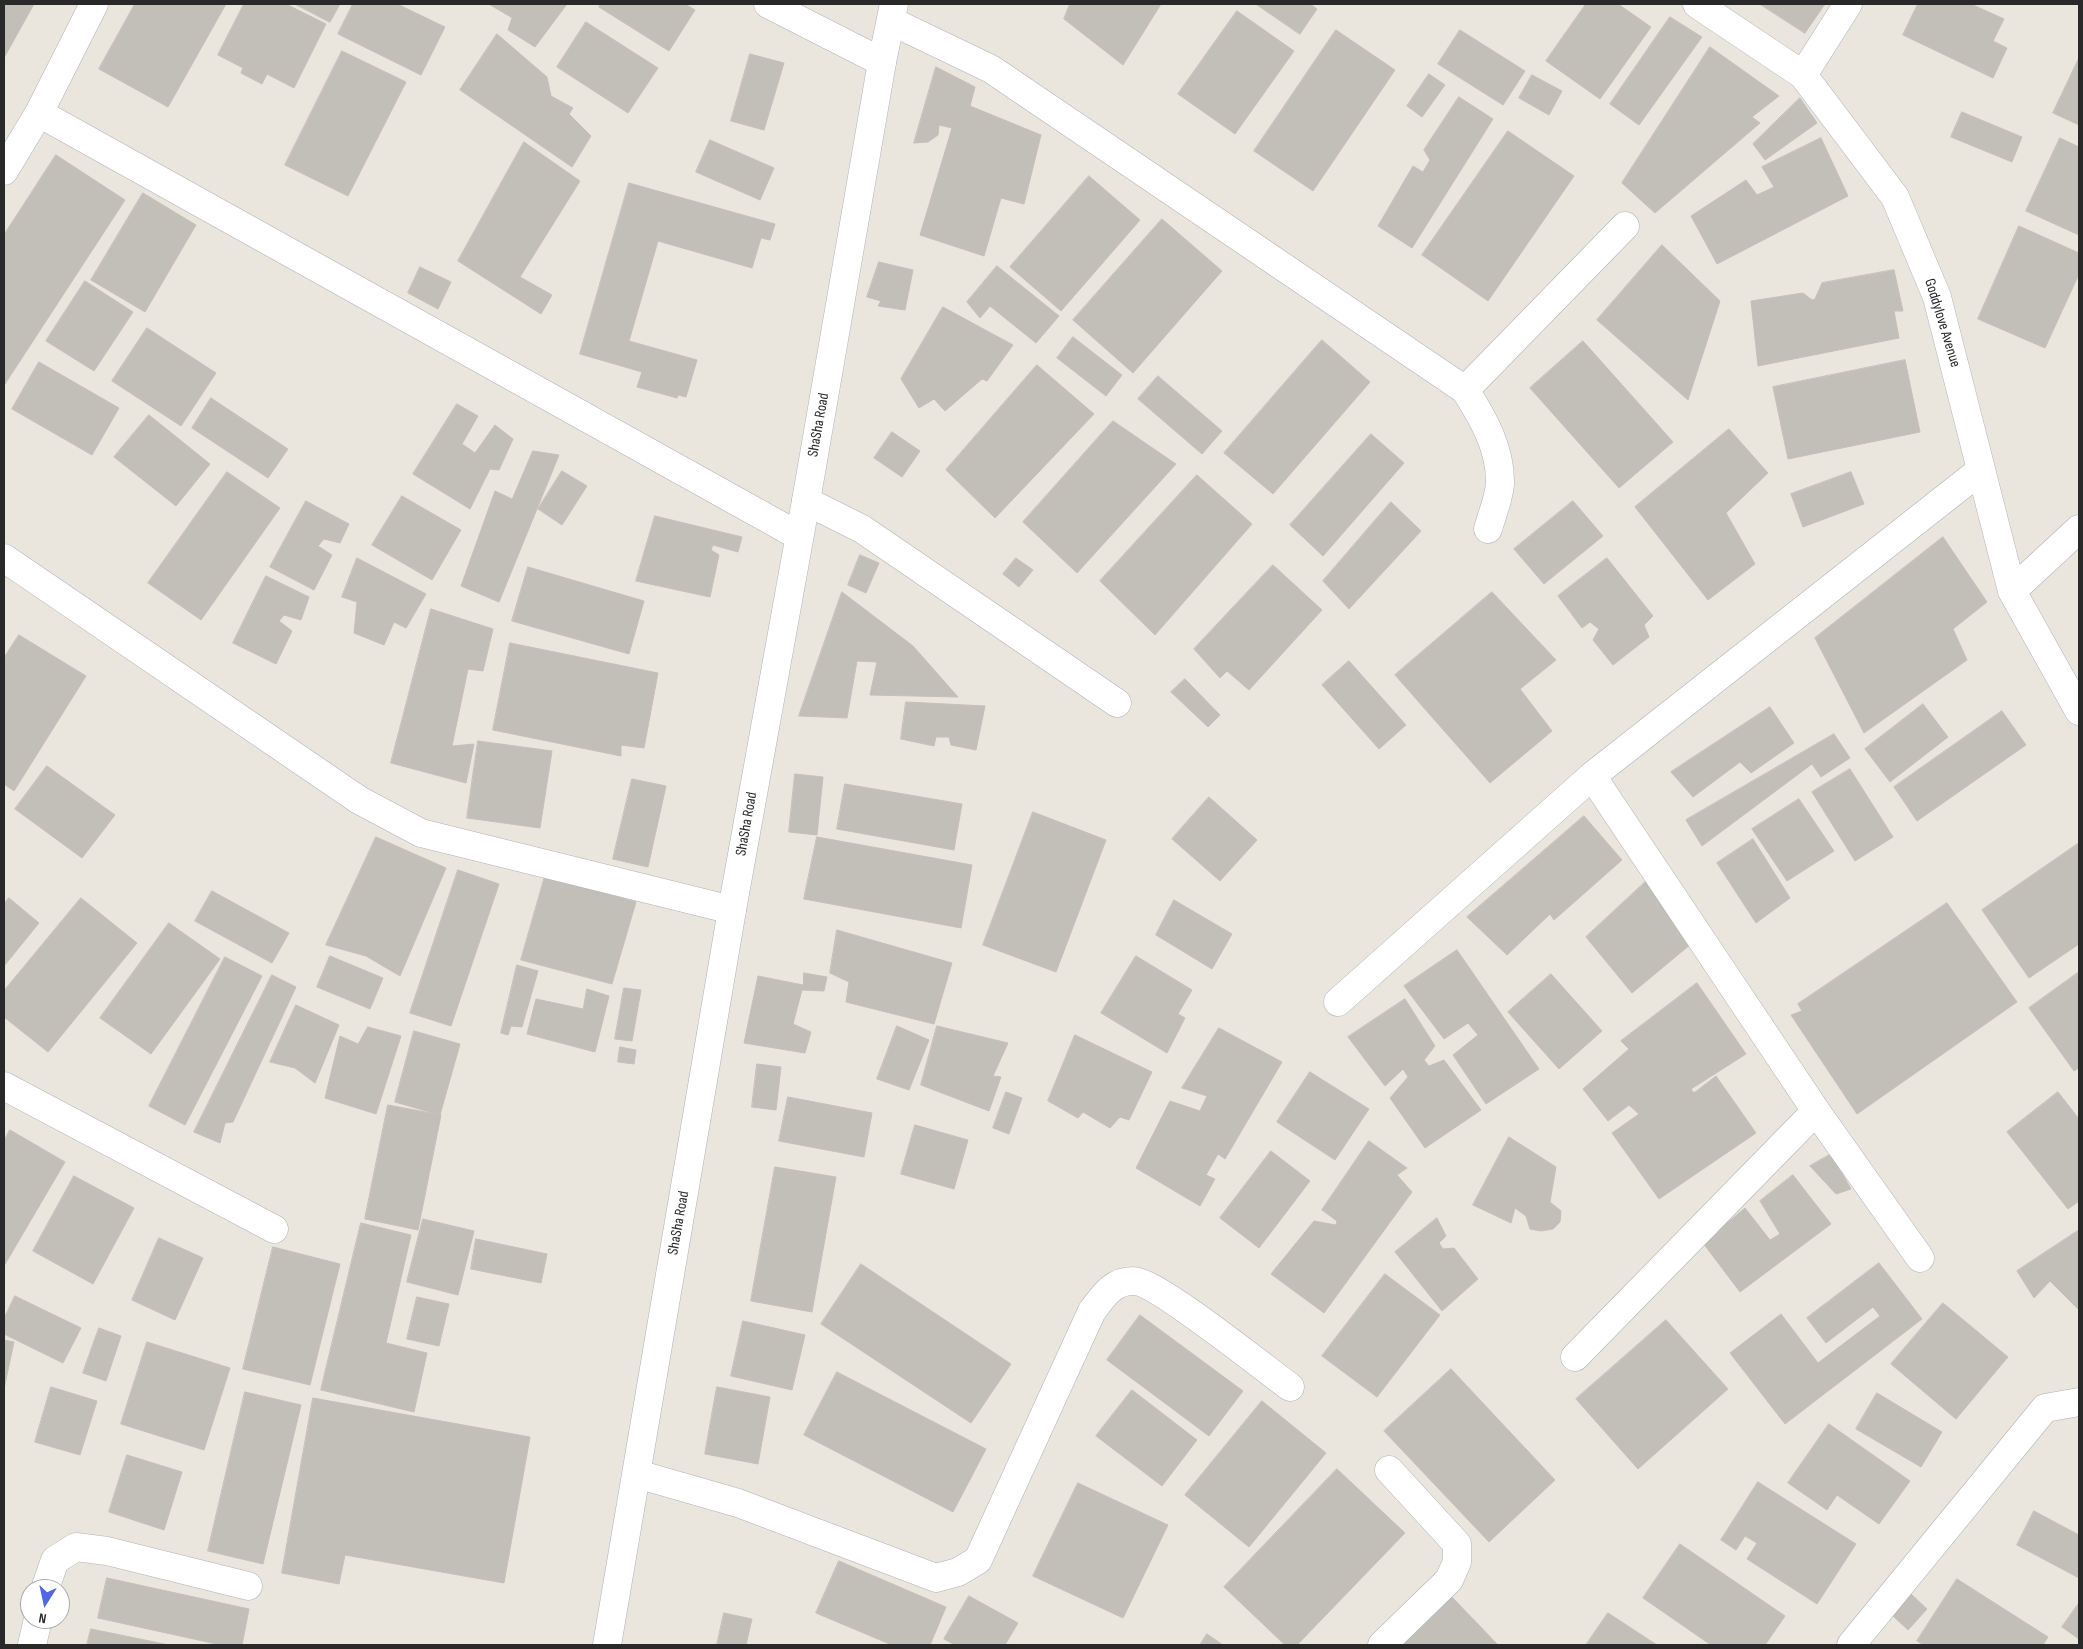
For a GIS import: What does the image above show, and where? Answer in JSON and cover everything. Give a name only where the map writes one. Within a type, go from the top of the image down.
[{"type":"street","points":[[4,171],[39,113],[94,4]]},
{"type":"street","points":[[768,4],[882,62]]},
{"type":"street","name":"Goddylove Avenue","points":[[1697,4],[1803,75],[1895,197],[1937,297],[2012,591],[2079,712]]},
{"type":"street","points":[[1803,75],[1848,4]]},
{"type":"street","points":[[893,12],[991,69],[1465,390],[1485,420],[1496,454],[1500,484],[1488,529]]},
{"type":"street","name":"ShaSha Road","points":[[607,1645],[732,910],[806,501],[882,62],[893,12]]},
{"type":"street","points":[[39,113],[799,536]]},
{"type":"street","points":[[1465,390],[1625,226]]},
{"type":"street","points":[[1338,1002],[1592,776],[1981,470]]},
{"type":"street","points":[[806,501],[862,529],[1117,703]]},
{"type":"street","points":[[2012,591],[2079,529]]},
{"type":"street","points":[[4,558],[359,800],[421,833],[732,910]]},
{"type":"street","points":[[1592,776],[1816,1111],[1920,1258]]},
{"type":"street","points":[[4,1086],[274,1229]]},
{"type":"street","points":[[1575,1357],[1816,1111]]},
{"type":"street","points":[[637,1474],[738,1503],[936,1578],[958,1572],[978,1560],[1092,1312],[1111,1287],[1133,1280],[1160,1290],[1290,1387]]},
{"type":"street","points":[[1851,1645],[2045,1408],[2079,1402]]},
{"type":"street","points":[[1382,1645],[1449,1580],[1457,1562],[1456,1544],[1389,1470]]},
{"type":"street","points":[[48,1579],[55,1560],[76,1547],[107,1551],[248,1586]]},
{"type":"street","points":[[32,1645],[36,1629]]},
{"type":"building","points":[[4,4],[34,4],[4,58]]},
{"type":"building","points":[[135,4],[226,4],[168,107],[99,69]]},
{"type":"building","points":[[244,4],[286,4],[326,24],[294,88],[267,74],[262,84],[241,73],[243,68],[218,55]]},
{"type":"building","points":[[295,4],[340,4],[330,22]]},
{"type":"building","points":[[353,4],[397,4],[445,27],[421,75],[338,34]]},
{"type":"building","points":[[489,4],[567,4],[535,47],[508,30],[512,18]]},
{"type":"building","points":[[601,4],[685,4],[695,10],[669,51],[599,7]]},
{"type":"building","points":[[1070,4],[1161,4],[1123,65],[1064,19]]},
{"type":"building","points":[[1256,4],[1310,4],[1317,9],[1300,34]]},
{"type":"building","points":[[1586,4],[1618,4],[1651,27],[1600,99],[1546,61]]},
{"type":"building","points":[[1760,4],[1825,4],[1805,33]]},
{"type":"building","points":[[1918,4],[1971,4],[2004,19],[1993,41],[2007,48],[1993,78],[1903,35]]},
{"type":"building","points":[[1237,11],[1294,51],[1235,134],[1178,94]]},
{"type":"building","points":[[1670,17],[1702,37],[1639,125],[1610,104]]},
{"type":"building","points":[[586,22],[658,68],[628,113],[557,67]]},
{"type":"building","points":[[1336,30],[1395,70],[1313,191],[1254,151]]},
{"type":"building","points":[[1460,30],[1525,71],[1503,105],[1438,64]]},
{"type":"building","points":[[497,34],[547,77],[551,96],[573,108],[569,114],[591,136],[572,167],[460,90]]},
{"type":"building","points":[[1710,47],[1779,96],[1752,117],[1760,123],[1655,213],[1622,183]]},
{"type":"building","points":[[342,51],[406,82],[348,196],[285,165]]},
{"type":"building","points":[[750,54],[784,63],[764,130],[731,121]]},
{"type":"building","points":[[2079,58],[2079,125],[2053,113]]},
{"type":"building","points":[[936,67],[975,87],[970,106],[1041,135],[1024,204],[1001,198],[984,256],[920,235],[952,128],[939,125],[938,135],[928,142],[914,143]]},
{"type":"building","points":[[1429,74],[1445,85],[1422,117],[1407,106]]},
{"type":"building","points":[[1532,75],[1562,91],[1549,115],[1519,98]]},
{"type":"building","points":[[1459,97],[1493,119],[1412,248],[1378,226],[1413,166],[1423,172],[1430,160],[1424,150]]},
{"type":"building","points":[[1800,98],[1817,123],[1765,160],[1753,144]]},
{"type":"building","points":[[1962,112],[2022,137],[2012,162],[1951,137]]},
{"type":"building","points":[[1508,131],[1574,176],[1488,301],[1422,255]]},
{"type":"building","points":[[1821,138],[1848,196],[1717,264],[1691,216],[1746,180],[1757,195],[1774,187],[1762,167]]},
{"type":"building","points":[[2060,138],[2079,147],[2079,235],[2026,211]]},
{"type":"building","points":[[710,140],[774,168],[760,200],[696,172]]},
{"type":"building","points":[[524,142],[580,181],[520,277],[552,295],[541,314],[458,261]]},
{"type":"building","points":[[56,155],[125,200],[5,384],[4,235]]},
{"type":"building","points":[[1089,176],[1140,220],[1061,311],[1010,267]]},
{"type":"building","points":[[629,183],[775,224],[770,240],[761,238],[752,268],[658,241],[629,341],[697,360],[686,397],[678,395],[677,398],[637,387],[642,372],[580,354]]},
{"type":"building","points":[[143,193],[196,225],[145,312],[91,280]]},
{"type":"building","points":[[1162,219],[1222,271],[1133,373],[1073,320]]},
{"type":"building","points":[[2019,226],[2079,253],[2079,274],[2045,348],[1978,319]]},
{"type":"building","points":[[1662,245],[1720,301],[1688,400],[1597,320]]},
{"type":"building","points":[[879,262],[913,270],[905,310],[878,306],[881,301],[867,297]]},
{"type":"building","points":[[997,266],[1059,316],[1036,343],[990,306],[980,318],[967,302]]},
{"type":"building","points":[[420,267],[451,282],[438,309],[408,293]]},
{"type":"building","points":[[1894,270],[1903,311],[1894,311],[1899,338],[1758,366],[1751,301],[1803,293],[1812,300],[1815,299],[1822,283]]},
{"type":"building","points":[[85,281],[133,312],[94,371],[46,341]]},
{"type":"building","points":[[943,307],[1013,345],[987,381],[982,379],[945,411],[934,399],[919,408],[901,379]]},
{"type":"building","points":[[147,328],[216,373],[181,426],[112,381]]},
{"type":"building","points":[[1073,337],[1122,375],[1106,396],[1057,358]]},
{"type":"building","points":[[1322,340],[1370,382],[1273,494],[1224,453]]},
{"type":"building","points":[[1583,341],[1673,442],[1619,488],[1530,388]]},
{"type":"building","points":[[1905,360],[1920,432],[1788,459],[1773,387]]},
{"type":"building","points":[[39,362],[119,408],[92,455],[12,409]]},
{"type":"building","points":[[1037,365],[1094,414],[995,518],[946,470]]},
{"type":"building","points":[[1158,376],[1222,431],[1202,454],[1138,399]]},
{"type":"building","points":[[211,398],[288,449],[268,478],[192,428]]},
{"type":"building","points":[[457,404],[478,416],[462,444],[475,453],[495,425],[513,439],[499,470],[490,469],[470,509],[413,474]]},
{"type":"building","points":[[149,415],[210,464],[176,506],[114,457]]},
{"type":"building","points":[[1113,421],[1176,464],[1077,573],[1023,522]]},
{"type":"building","points":[[1729,429],[1768,473],[1726,513],[1755,564],[1708,600],[1635,507]]},
{"type":"building","points":[[892,432],[920,451],[902,477],[874,458]]},
{"type":"building","points":[[1371,434],[1404,463],[1323,556],[1290,525]]},
{"type":"building","points":[[533,451],[559,455],[499,602],[461,586],[495,491],[512,499]]},
{"type":"building","points":[[562,471],[587,486],[562,525],[538,509]]},
{"type":"building","points":[[227,472],[280,508],[201,620],[148,583]]},
{"type":"building","points":[[1851,472],[1864,504],[1803,527],[1791,494]]},
{"type":"building","points":[[1197,475],[1252,524],[1155,635],[1100,581]]},
{"type":"building","points":[[402,496],[461,530],[432,580],[372,545]]},
{"type":"building","points":[[306,501],[349,524],[340,543],[324,539],[318,546],[332,555],[314,590],[270,567]]},
{"type":"building","points":[[1573,501],[1603,536],[1544,584],[1514,549]]},
{"type":"building","points":[[1391,502],[1421,531],[1349,609],[1323,581]]},
{"type":"building","points":[[655,516],[742,537],[738,552],[713,545],[711,550],[719,555],[710,597],[636,581]]},
{"type":"building","points":[[1943,537],[1987,602],[1953,629],[1967,660],[1864,733],[1815,638]]},
{"type":"building","points":[[860,555],[879,563],[866,593],[848,585]]},
{"type":"building","points":[[357,558],[426,594],[406,628],[394,622],[384,645],[354,633],[357,602],[342,597]]},
{"type":"building","points":[[1016,558],[1033,570],[1019,587],[1003,574]]},
{"type":"building","points":[[1607,558],[1653,616],[1644,625],[1649,637],[1613,665],[1593,640],[1599,629],[1590,622],[1582,628],[1558,596]]},
{"type":"building","points":[[1273,565],[1322,610],[1249,690],[1227,671],[1220,678],[1194,649]]},
{"type":"building","points":[[528,567],[644,601],[629,654],[512,621]]},
{"type":"building","points":[[266,576],[309,597],[301,620],[284,615],[279,621],[292,631],[276,664],[233,643]]},
{"type":"building","points":[[842,592],[913,646],[958,697],[870,695],[877,662],[857,661],[847,718],[799,716]]},
{"type":"building","points":[[1492,592],[1556,660],[1520,689],[1552,731],[1490,783],[1395,675]]},
{"type":"building","points":[[431,609],[493,629],[483,671],[468,669],[452,746],[474,744],[466,783],[391,763]]},
{"type":"building","points":[[19,635],[86,676],[14,791],[4,784],[4,658]]},
{"type":"building","points":[[510,643],[658,673],[644,748],[621,745],[621,756],[493,730]]},
{"type":"building","points":[[1349,661],[1406,725],[1379,749],[1322,685]]},
{"type":"building","points":[[1185,679],[1220,715],[1208,727],[1171,692]]},
{"type":"building","points":[[906,702],[985,706],[976,750],[951,745],[949,737],[936,737],[934,746],[901,739]]},
{"type":"building","points":[[1923,704],[1948,737],[1890,782],[1865,749]]},
{"type":"building","points":[[1770,707],[1794,743],[1751,773],[1740,762],[1693,797],[1671,772]]},
{"type":"building","points":[[2002,711],[2026,745],[1917,821],[1894,787]]},
{"type":"building","points":[[1834,734],[1850,758],[1821,777],[1812,764],[1702,846],[1686,820]]},
{"type":"building","points":[[478,741],[552,751],[540,828],[467,818]]},
{"type":"building","points":[[47,766],[115,815],[82,858],[15,809]]},
{"type":"building","points":[[1850,769],[1893,837],[1855,861],[1812,792]]},
{"type":"building","points":[[795,774],[823,777],[817,835],[789,832]]},
{"type":"building","points":[[632,779],[666,786],[648,867],[613,859]]},
{"type":"building","points":[[845,784],[962,804],[954,850],[837,829]]},
{"type":"building","points":[[1209,797],[1257,840],[1220,881],[1172,839]]},
{"type":"building","points":[[1799,799],[1834,851],[1787,881],[1752,829]]},
{"type":"building","points":[[1033,812],[1106,840],[1056,972],[983,945]]},
{"type":"building","points":[[1584,816],[1622,860],[1554,920],[1550,914],[1507,955],[1467,917]]},
{"type":"building","points":[[376,837],[446,868],[400,976],[366,956],[326,945]]},
{"type":"building","points":[[817,837],[972,865],[961,928],[804,899]]},
{"type":"building","points":[[1753,839],[1790,898],[1756,923],[1717,863]]},
{"type":"building","points":[[2079,843],[2079,944],[2029,978],[1982,910]]},
{"type":"building","points":[[458,870],[499,884],[451,1026],[410,1013]]},
{"type":"building","points":[[1656,872],[1697,939],[1632,993],[1586,937]]},
{"type":"building","points":[[545,876],[636,902],[612,984],[521,960]]},
{"type":"building","points":[[212,891],[289,933],[272,963],[195,921]]},
{"type":"building","points":[[9,898],[39,923],[4,966],[4,904]]},
{"type":"building","points":[[81,898],[137,943],[48,1052],[4,1017],[4,991]]},
{"type":"building","points":[[1174,900],[1232,934],[1212,969],[1156,935]]},
{"type":"building","points":[[1947,903],[2017,1002],[1857,1114],[1791,1015],[1802,1011],[1798,1004]]},
{"type":"building","points":[[169,923],[220,959],[151,1054],[100,1018]]},
{"type":"building","points":[[837,930],[952,963],[934,1024],[846,1002],[849,982],[830,973]]},
{"type":"building","points":[[1457,950],[1539,1069],[1486,1104],[1453,1055],[1478,1035],[1468,1023],[1444,1039],[1404,986]]},
{"type":"building","points":[[330,956],[383,978],[370,1009],[317,987]]},
{"type":"building","points":[[1136,956],[1192,990],[1178,1014],[1185,1018],[1167,1053],[1101,1013]]},
{"type":"building","points":[[225,957],[262,976],[185,1125],[149,1106]]},
{"type":"building","points":[[517,965],[538,971],[522,1027],[511,1026],[508,1035],[501,1033]]},
{"type":"building","points":[[2079,972],[2079,1068],[2074,1071],[2029,1008]]},
{"type":"building","points":[[804,973],[827,977],[824,991],[802,990],[793,1024],[811,1032],[805,1053],[744,1043],[758,976],[803,985]]},
{"type":"building","points":[[1551,974],[1602,1031],[1559,1069],[1508,1012]]},
{"type":"building","points":[[272,975],[296,987],[233,1122],[225,1123],[220,1143],[194,1132]]},
{"type":"building","points":[[1697,983],[1746,1054],[1691,1089],[1694,1093],[1716,1076],[1756,1133],[1659,1199],[1612,1133],[1639,1114],[1629,1105],[1608,1121],[1583,1089],[1629,1049],[1621,1041]]},
{"type":"building","points":[[624,988],[641,990],[632,1041],[615,1039]]},
{"type":"building","points":[[587,989],[609,996],[595,1052],[527,1034],[536,999],[583,1009]]},
{"type":"building","points":[[1405,999],[1435,1046],[1424,1060],[1429,1066],[1444,1060],[1481,1110],[1425,1148],[1390,1098],[1408,1077],[1403,1069],[1385,1086],[1348,1037]]},
{"type":"building","points":[[296,1005],[339,1025],[315,1083],[295,1068],[270,1062]]},
{"type":"building","points":[[897,1026],[929,1040],[909,1090],[877,1079]]},
{"type":"building","points":[[937,1026],[1008,1043],[993,1076],[1001,1077],[989,1111],[921,1085]]},
{"type":"building","points":[[368,1027],[401,1036],[376,1114],[325,1098],[340,1036],[358,1044]]},
{"type":"building","points":[[1219,1028],[1282,1062],[1225,1159],[1218,1154],[1206,1175],[1215,1179],[1200,1206],[1136,1168],[1170,1101],[1200,1111],[1207,1096],[1182,1088]]},
{"type":"building","points":[[414,1031],[460,1044],[440,1115],[395,1102]]},
{"type":"building","points":[[1075,1035],[1152,1072],[1129,1120],[1120,1117],[1110,1128],[1083,1112],[1078,1118],[1048,1101]]},
{"type":"building","points":[[620,1047],[636,1050],[634,1064],[618,1062]]},
{"type":"building","points":[[757,1064],[781,1067],[776,1110],[752,1107]]},
{"type":"building","points":[[1310,1072],[1369,1109],[1335,1160],[1277,1122]]},
{"type":"building","points":[[1006,1092],[1022,1098],[1009,1134],[993,1128]]},
{"type":"building","points":[[2058,1092],[2079,1119],[2079,1201],[2068,1209],[2007,1132]]},
{"type":"building","points":[[788,1097],[872,1113],[864,1157],[779,1141]]},
{"type":"building","points":[[388,1105],[441,1115],[418,1230],[365,1219]]},
{"type":"building","points":[[915,1125],[968,1140],[954,1189],[901,1174]]},
{"type":"building","points":[[10,1130],[65,1162],[4,1266],[4,1141]]},
{"type":"building","points":[[1509,1137],[1556,1167],[1550,1202],[1561,1211],[1560,1222],[1553,1229],[1541,1231],[1530,1229],[1526,1216],[1515,1208],[1511,1223],[1473,1205]]},
{"type":"building","points":[[1369,1141],[1407,1168],[1397,1175],[1412,1192],[1324,1313],[1271,1274],[1314,1221],[1336,1225],[1337,1221],[1322,1210]]},
{"type":"building","points":[[1271,1151],[1310,1181],[1259,1248],[1220,1218]]},
{"type":"building","points":[[1831,1154],[1851,1189],[1836,1194],[1810,1166]]},
{"type":"building","points":[[775,1167],[836,1177],[812,1312],[751,1301]]},
{"type":"building","points":[[1793,1175],[1831,1224],[1740,1292],[1703,1243],[1745,1208],[1770,1240],[1780,1234],[1760,1201]]},
{"type":"building","points":[[74,1176],[134,1208],[93,1284],[33,1251]]},
{"type":"building","points":[[1437,1218],[1446,1236],[1439,1243],[1443,1249],[1454,1248],[1478,1279],[1442,1311],[1395,1252]]},
{"type":"building","points":[[423,1219],[474,1231],[458,1295],[407,1282]]},
{"type":"building","points":[[361,1223],[411,1235],[386,1343],[427,1353],[414,1412],[321,1390]]},
{"type":"building","points":[[2079,1230],[2079,1310],[2050,1281],[2034,1298],[2017,1271]]},
{"type":"building","points":[[159,1238],[203,1258],[175,1320],[132,1300]]},
{"type":"building","points":[[476,1239],[547,1254],[541,1283],[471,1269]]},
{"type":"building","points":[[273,1247],[340,1264],[310,1385],[243,1369]]},
{"type":"building","points":[[1879,1263],[1922,1319],[1785,1424],[1730,1353],[1781,1314],[1818,1363],[1880,1316],[1873,1307],[1826,1343],[1807,1318]]},
{"type":"building","points":[[861,1264],[1011,1364],[971,1423],[821,1324]]},
{"type":"building","points":[[1385,1274],[1440,1315],[1377,1397],[1322,1356]]},
{"type":"building","points":[[15,1296],[81,1328],[63,1363],[4,1334],[4,1319]]},
{"type":"building","points":[[417,1297],[449,1304],[439,1346],[407,1339]]},
{"type":"building","points":[[1943,1303],[2008,1357],[1956,1419],[1891,1364]]},
{"type":"building","points":[[1140,1315],[1243,1391],[1209,1436],[1107,1360]]},
{"type":"building","points":[[1666,1320],[1728,1389],[1638,1469],[1576,1399]]},
{"type":"building","points":[[743,1321],[805,1335],[792,1390],[731,1376]]},
{"type":"building","points":[[99,1328],[121,1336],[106,1381],[83,1373]]},
{"type":"building","points":[[4,1340],[14,1342],[4,1389]]},
{"type":"building","points":[[147,1342],[230,1368],[204,1450],[121,1424]]},
{"type":"building","points":[[1451,1369],[1555,1480],[1489,1542],[1384,1431]]},
{"type":"building","points":[[837,1372],[986,1449],[953,1512],[804,1435]]},
{"type":"building","points":[[51,1387],[97,1401],[80,1455],[35,1442]]},
{"type":"building","points":[[717,1387],[770,1397],[758,1464],[705,1454]]},
{"type":"building","points":[[1132,1390],[1197,1440],[1162,1486],[1096,1436]]},
{"type":"building","points":[[245,1392],[301,1405],[263,1564],[208,1551]]},
{"type":"building","points":[[1877,1393],[1942,1432],[1921,1467],[1856,1429]]},
{"type":"building","points":[[313,1398],[530,1437],[504,1583],[345,1555],[339,1584],[282,1573]]},
{"type":"building","points":[[1262,1401],[1326,1453],[1249,1547],[1185,1495]]},
{"type":"building","points":[[1829,1424],[1910,1481],[1879,1524],[1837,1495],[1827,1510],[1788,1483]]},
{"type":"building","points":[[127,1455],[182,1472],[164,1530],[109,1512]]},
{"type":"building","points":[[1337,1469],[1405,1533],[1297,1645],[1285,1645],[1224,1587]]},
{"type":"building","points":[[1758,1482],[1856,1544],[1817,1604],[1747,1559],[1757,1543],[1745,1536],[1736,1550],[1721,1540]]},
{"type":"building","points":[[1078,1483],[1168,1525],[1123,1618],[1033,1576]]},
{"type":"building","points":[[2034,1511],[2079,1535],[2079,1578],[2017,1545]]},
{"type":"building","points":[[1680,1544],[1785,1616],[1765,1645],[1711,1645],[1643,1598]]},
{"type":"building","points":[[839,1561],[946,1607],[930,1645],[892,1645],[816,1613]]},
{"type":"building","points":[[107,1578],[249,1609],[242,1645],[221,1645],[98,1618]]},
{"type":"building","points":[[1957,1579],[2048,1637],[2043,1645],[1924,1645],[1917,1641]]},
{"type":"building","points":[[1911,1594],[1927,1609],[1908,1630],[1892,1615]]},
{"type":"building","points":[[969,1596],[1018,1623],[1005,1645],[955,1645],[944,1639]]},
{"type":"building","points":[[1451,1596],[1498,1645],[1399,1645]]},
{"type":"building","points":[[2079,1603],[2079,1639],[2062,1627]]},
{"type":"building","points":[[724,1613],[752,1619],[746,1645],[717,1645]]},
{"type":"building","points":[[1608,1613],[1657,1645],[1586,1645]]},
{"type":"building","points":[[91,1629],[169,1645],[87,1645]]},
{"type":"building","points":[[1207,1634],[1223,1645],[1200,1645]]}]
